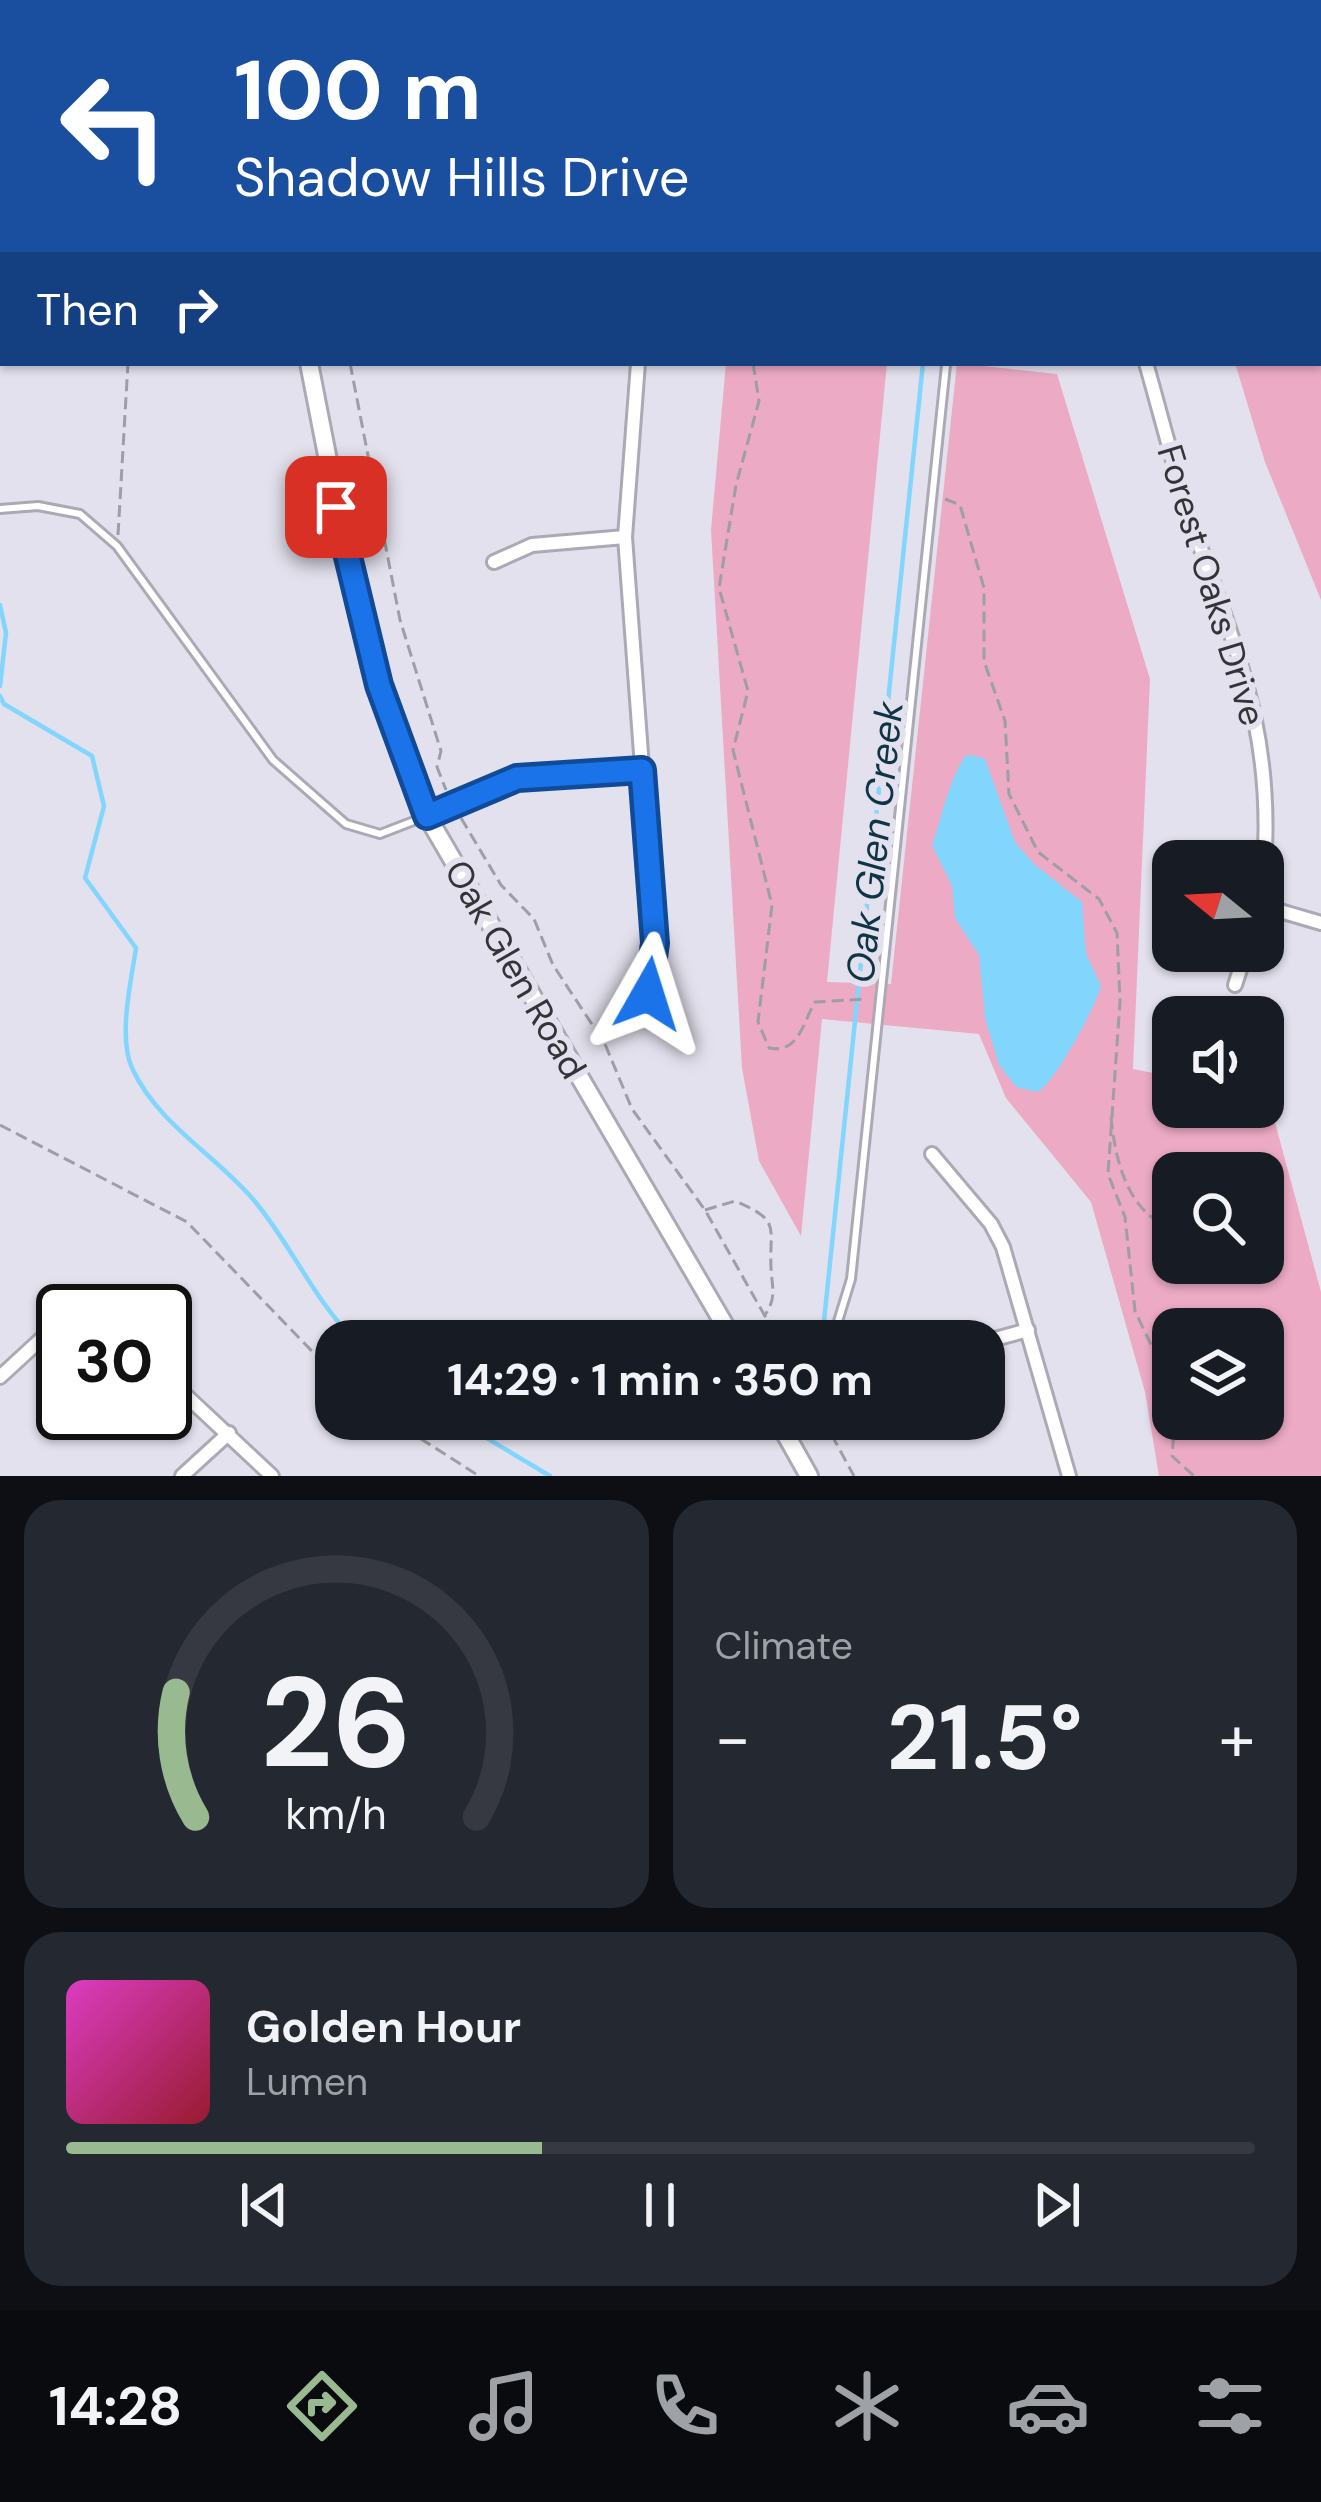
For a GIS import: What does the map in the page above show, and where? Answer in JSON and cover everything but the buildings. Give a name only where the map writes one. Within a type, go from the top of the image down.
[{"type":"main road","name":"Oak Glen Road","points":[[310,366],[358,614],[389,720],[427,816],[722,1320]]},
{"type":"main road","points":[[789,1440],[809,1476]]},
{"type":"street","points":[[638,366],[625,537],[655,943],[648,994]]},
{"type":"street","name":"Forest Oaks Drive","points":[[1147,366],[1195,532],[1250,683],[1267,840]]},
{"type":"street","points":[[494,562],[532,545],[625,537]]},
{"type":"street","points":[[427,816],[517,778],[642,770]]},
{"type":"street","points":[[1284,912],[1321,923]]},
{"type":"street","points":[[1234,985],[1239,972]]},
{"type":"street","points":[[932,1154],[997,1235],[1069,1476]]},
{"type":"street","points":[[1005,1336],[1028,1330]]},
{"type":"street","points":[[0,1377],[36,1344]]},
{"type":"street","points":[[192,1400],[272,1476]]},
{"type":"street","points":[[182,1476],[229,1433]]},
{"type":"lane","points":[[838,1320],[851,1279],[946,366]]},
{"type":"lane","points":[[0,509],[38,506],[80,514],[117,546],[273,760],[346,824],[380,834],[427,816]]},
{"type":"path","points":[[117,546],[128,366]]},
{"type":"path","points":[[351,366],[400,620],[441,751],[437,767],[449,806],[465,822],[501,885],[534,919],[553,965],[605,1044],[632,1108],[705,1210],[766,1320]]},
{"type":"path","points":[[753,366],[759,400],[736,485],[719,588],[748,691],[733,751],[772,905],[758,1022],[764,1042],[777,1051],[788,1048],[812,1006],[822,1000],[881,999]]},
{"type":"path","points":[[932,498],[960,506],[985,588],[984,661],[1005,721],[1009,794],[1025,832],[1038,852],[1099,899],[1117,933],[1120,1001],[1109,1100],[1108,1174],[1125,1217],[1131,1296],[1152,1344]]},
{"type":"path","points":[[1109,1100],[1114,1148],[1125,1169],[1127,1189],[1152,1218]]},
{"type":"path","points":[[0,1125],[188,1222],[315,1354]]},
{"type":"path","points":[[705,1210],[735,1201],[768,1220],[776,1234],[773,1304],[764,1316]]},
{"type":"path","points":[[423,1440],[479,1476]]},
{"type":"path","points":[[834,1440],[854,1476]]},
{"type":"path","points":[[1173,1440],[1172,1456],[1194,1476]]},
{"type":"shaded area","points":[[726,366],[887,366],[827,982],[891,984],[957,366],[1057,374],[1150,679],[1133,1069],[1152,1073],[1152,1128],[1276,1128],[1283,1152],[1152,1152],[1152,1284],[1284,1284],[1284,1156],[1321,1292],[1321,1476],[1159,1476],[1153,1440],[1284,1440],[1284,1308],[1152,1308],[1152,1434],[1145,1392],[1091,1202],[1006,1098],[979,1034],[822,1019],[801,1236],[759,1161],[742,1068],[711,530]]},
{"type":"shaded area","points":[[1236,366],[1321,366],[1321,600],[1265,462]]},
{"type":"water","points":[[965,756],[985,759],[1015,842],[1034,864],[1082,902],[1086,954],[1101,986],[1063,1061],[1037,1092],[1016,1087],[999,1065],[985,1018],[979,955],[955,918],[952,886],[932,845],[954,778]]},
{"type":"waterway","name":"Oak Glen Creek","points":[[824,1320],[923,366]]},
{"type":"waterway","points":[[0,605],[6,633],[0,686]]},
{"type":"waterway","points":[[0,696],[4,704],[92,756],[104,806],[85,878],[136,948],[127,1009],[126,1041],[132,1068],[171,1122],[252,1198],[337,1320]]},
{"type":"waterway","points":[[490,1440],[550,1476]]},
{"type":"route","points":[[336,507],[358,614],[389,720],[427,816],[517,778],[642,770],[655,943],[648,994]]}]
